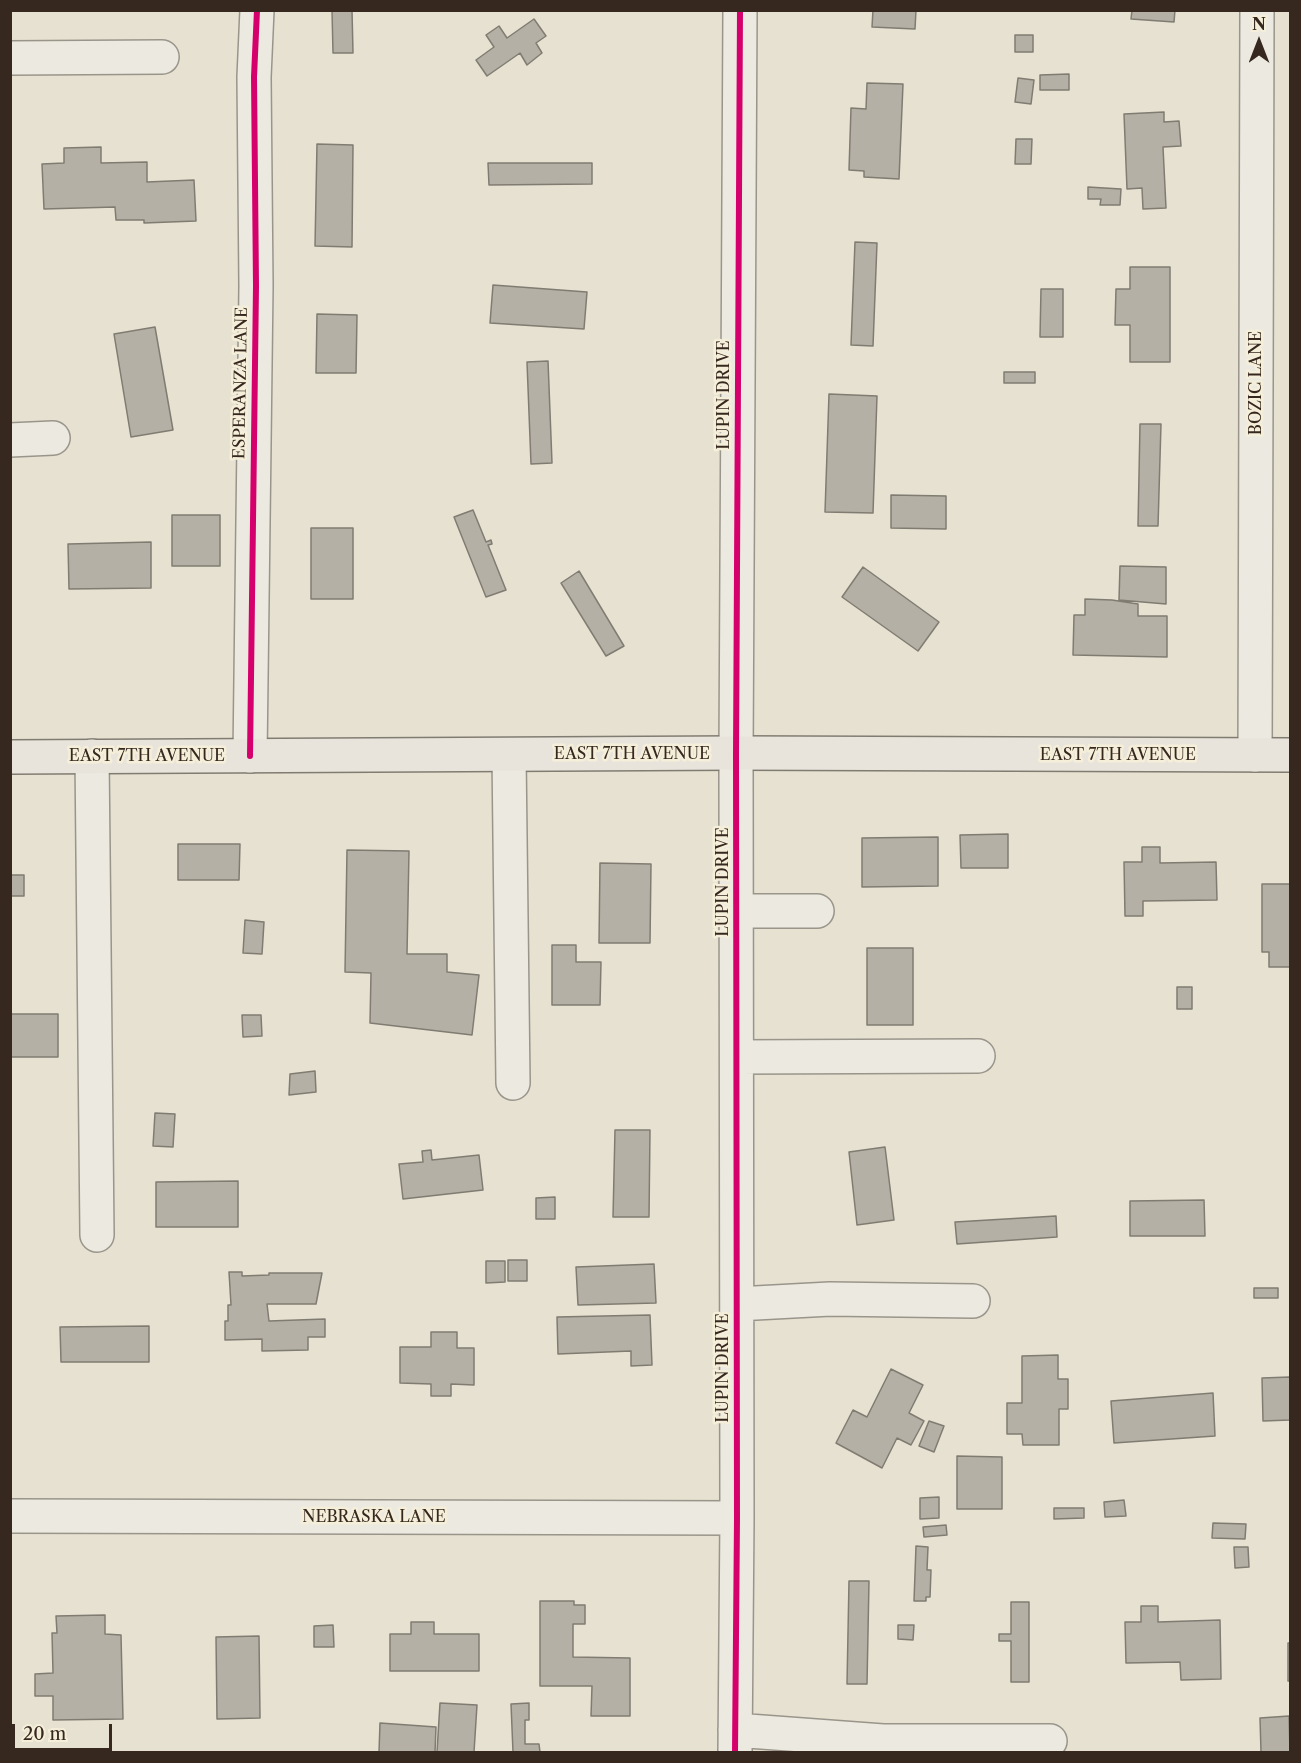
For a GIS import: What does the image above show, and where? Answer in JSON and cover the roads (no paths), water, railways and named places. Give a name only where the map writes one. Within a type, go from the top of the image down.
[{"type":"main road","name":"EAST 7TH AVENUE","points":[[10,757],[736,753],[1290,755]]},
{"type":"street","name":"ESPERANZA LANE","points":[[250,756],[256,286],[254,77],[257,10]]},
{"type":"street","name":"LUPIN DRIVE","points":[[735,1741],[736,753],[740,10]]},
{"type":"street","name":"BOZIC LANE","points":[[1255,755],[1257,10]]},
{"type":"street","points":[[10,58],[162,57]]},
{"type":"street","points":[[10,440],[53,438]]},
{"type":"street","points":[[509,755],[513,1083]]},
{"type":"street","points":[[92,756],[97,1235]]},
{"type":"street","points":[[736,911],[817,911]]},
{"type":"street","points":[[737,1057],[978,1056]]},
{"type":"street","points":[[737,1305],[830,1299],[973,1300]]},
{"type":"street","name":"NEBRASKA LANE","points":[[10,1516],[737,1518]]},
{"type":"street","points":[[735,1741],[1050,1741]]}]
